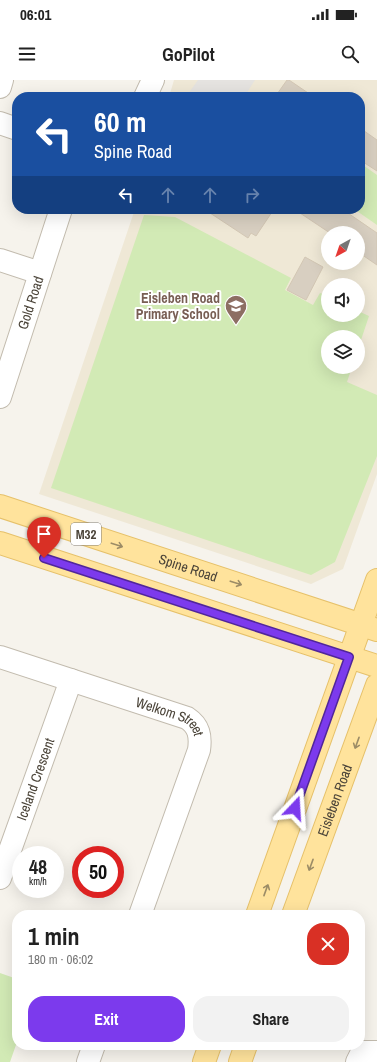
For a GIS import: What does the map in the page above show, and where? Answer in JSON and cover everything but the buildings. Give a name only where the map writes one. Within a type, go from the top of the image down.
[{"type":"main road","name":"Spine Road","points":[[0,506],[369,627]]},
{"type":"main road","name":"M32","points":[[0,543],[377,666]]},
{"type":"main road","points":[[259,910],[349,657],[369,627],[377,580]]},
{"type":"main road","name":"Eisleben Road","points":[[295,910],[377,685]]},
{"type":"main road","points":[[204,1062],[208,1050]]},
{"type":"main road","points":[[240,1062],[244,1050]]},
{"type":"street","points":[[0,87],[2,80]]},
{"type":"street","points":[[147,92],[153,80]]},
{"type":"street","points":[[0,123],[12,127]]},
{"type":"street","name":"Gold Road","points":[[0,397],[59,214]]},
{"type":"street","points":[[0,260],[40,273]]},
{"type":"street","name":"Welkom Street","points":[[0,656],[187,718],[192,721],[199,731],[199,750],[142,910]]},
{"type":"street","name":"Iceland Crescent","points":[[0,878],[71,680]]},
{"type":"street","points":[[88,1062],[92,1050]]},
{"type":"street","points":[[357,1062],[362,1052],[377,1052]]},
{"type":"shaded area","name":"Eisleben Road Primary School","points":[[174,80],[377,80],[377,474],[343,569],[311,584],[39,494],[133,214],[365,214],[365,92],[170,92]]},
{"type":"shaded area","points":[[198,80],[255,80],[247,92],[190,92]]},
{"type":"green space","points":[[365,167],[377,175],[377,225],[361,214],[365,214]]},
{"type":"green space","name":"Eisleben Road Primary School","points":[[144,215],[175,217],[291,278],[285,290],[313,305],[321,293],[321,322],[365,322],[365,314],[369,316],[364,330],[321,330],[321,374],[350,374],[347,382],[377,395],[377,456],[335,562],[311,575],[51,488]]},
{"type":"green space","points":[[0,973],[12,977],[12,1050],[14,1050],[10,1062],[0,1062]]},
{"type":"place","name":"Eisleben Road Primary School","points":[[236,326]]},
{"type":"route","points":[[44,558],[349,657],[295,808]]}]
